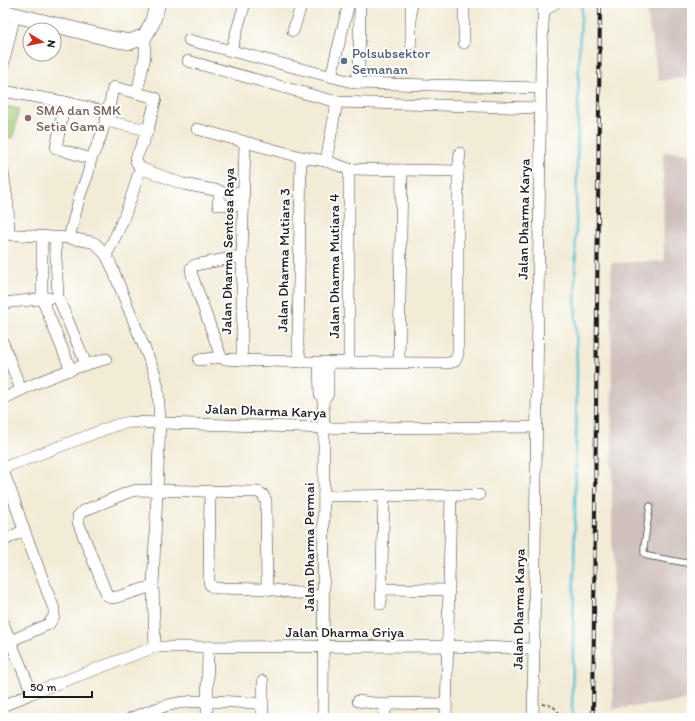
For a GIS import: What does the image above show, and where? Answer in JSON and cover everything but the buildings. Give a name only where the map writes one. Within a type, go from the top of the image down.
[{"type":"street","points":[[137,93],[145,56],[145,36],[152,23],[158,3]]},
{"type":"street","points":[[231,50],[245,3]]},
{"type":"street","points":[[293,31],[302,3]]},
{"type":"street","points":[[331,76],[349,3]]},
{"type":"street","points":[[356,83],[359,66],[360,3]]},
{"type":"street","points":[[411,3],[412,44]]},
{"type":"street","points":[[464,3],[464,43]]},
{"type":"street","points":[[544,7],[555,3]]},
{"type":"street","name":"Jalan Dharma Karya","points":[[533,718],[540,108],[544,7]]},
{"type":"street","points":[[3,65],[9,13],[120,41],[130,42],[145,36]]},
{"type":"street","points":[[189,40],[356,83],[541,88]]},
{"type":"street","points":[[188,61],[337,102],[540,108]]},
{"type":"street","points":[[69,238],[75,209],[88,174],[91,159],[100,139],[114,88],[156,98],[148,130],[136,158],[140,168],[183,184],[220,191],[218,205],[236,205],[238,188],[243,187]]},
{"type":"street","points":[[3,91],[65,102],[148,130]]},
{"type":"street","points":[[65,102],[56,148],[91,159]]},
{"type":"street","points":[[326,161],[337,102]]},
{"type":"street","points":[[197,129],[301,157],[326,161],[349,169],[458,170]]},
{"type":"street","name":"Jalan Dharma Sentosa Raya","points":[[242,360],[242,256],[245,142]]},
{"type":"street","points":[[199,360],[221,357],[224,359],[323,363],[449,363],[455,360],[458,354],[458,170],[460,153]]},
{"type":"street","name":"Jalan Dharma Mutiara 3","points":[[301,157],[298,338],[298,348],[301,362]]},
{"type":"street","points":[[106,255],[116,238],[140,168]]},
{"type":"street","name":"Jalan Dharma Mutiara 4","points":[[349,169],[349,362]]},
{"type":"street","points":[[399,362],[402,170]]},
{"type":"street","points":[[3,172],[8,206],[6,234],[69,238],[92,242],[96,244],[106,255],[155,374],[158,389],[160,422],[153,586],[155,647],[32,693],[3,706]]},
{"type":"street","points":[[42,237],[42,299],[71,370]]},
{"type":"street","points":[[55,238],[58,297],[86,364]]},
{"type":"street","points":[[221,357],[192,275],[191,268],[195,265],[242,256]]},
{"type":"street","points":[[3,304],[58,297]]},
{"type":"street","points":[[3,343],[22,390]]},
{"type":"street","points":[[3,399],[86,364],[106,358]]},
{"type":"street","name":"Jalan Dharma Permai","points":[[323,363],[328,394],[323,400],[323,718]]},
{"type":"street","name":"Jalan Dharma Karya","points":[[4,465],[116,424],[130,422],[324,428],[536,427]]},
{"type":"street","points":[[4,465],[24,530],[54,607],[54,613],[49,624],[10,641]]},
{"type":"street","points":[[153,586],[117,597],[111,598],[107,595],[78,522],[78,516],[83,511],[129,492],[138,490],[258,492],[263,495],[266,502],[267,589]]},
{"type":"street","points":[[210,491],[209,584],[215,588],[267,589],[310,595],[323,595]]},
{"type":"street","points":[[381,604],[384,495]]},
{"type":"street","points":[[446,718],[451,495]]},
{"type":"street","points":[[324,496],[479,495]]},
{"type":"street","points":[[3,541],[24,530]]},
{"type":"street","points":[[382,589],[448,590]]},
{"type":"street","points":[[3,623],[32,693]]},
{"type":"street","name":"Jalan Dharma Griya","points":[[155,647],[324,648],[448,646],[534,649]]},
{"type":"street","points":[[207,718],[208,647]]},
{"type":"street","points":[[263,681],[263,714]]},
{"type":"street","points":[[358,701],[388,705],[392,703],[446,704]]},
{"type":"street","points":[[131,718],[153,714],[180,703],[208,702],[255,703],[260,706],[263,714]]},
{"type":"street","points":[[384,718],[385,709],[388,705]]},
{"type":"lane","points":[[650,506],[644,553],[648,556],[692,564]]},
{"type":"path","points":[[533,701],[553,706],[559,712],[580,718]]},
{"type":"shaded area","points":[[648,3],[692,3],[692,77],[659,81],[647,14]]},
{"type":"shaded area","points":[[663,152],[692,153],[692,697],[677,702],[613,709],[611,263],[664,261]]},
{"type":"green space","points":[[6,106],[19,109],[13,138],[3,136],[3,119]]},
{"type":"waterway","points":[[572,718],[577,371],[575,285],[579,50],[582,3]]},
{"type":"railway","points":[[593,718],[600,3]]},
{"type":"place","name":"Polsubsektor Semanan","points":[[344,61]]},
{"type":"place","name":"SMA dan SMK Setia Gama","points":[[28,118]]}]
